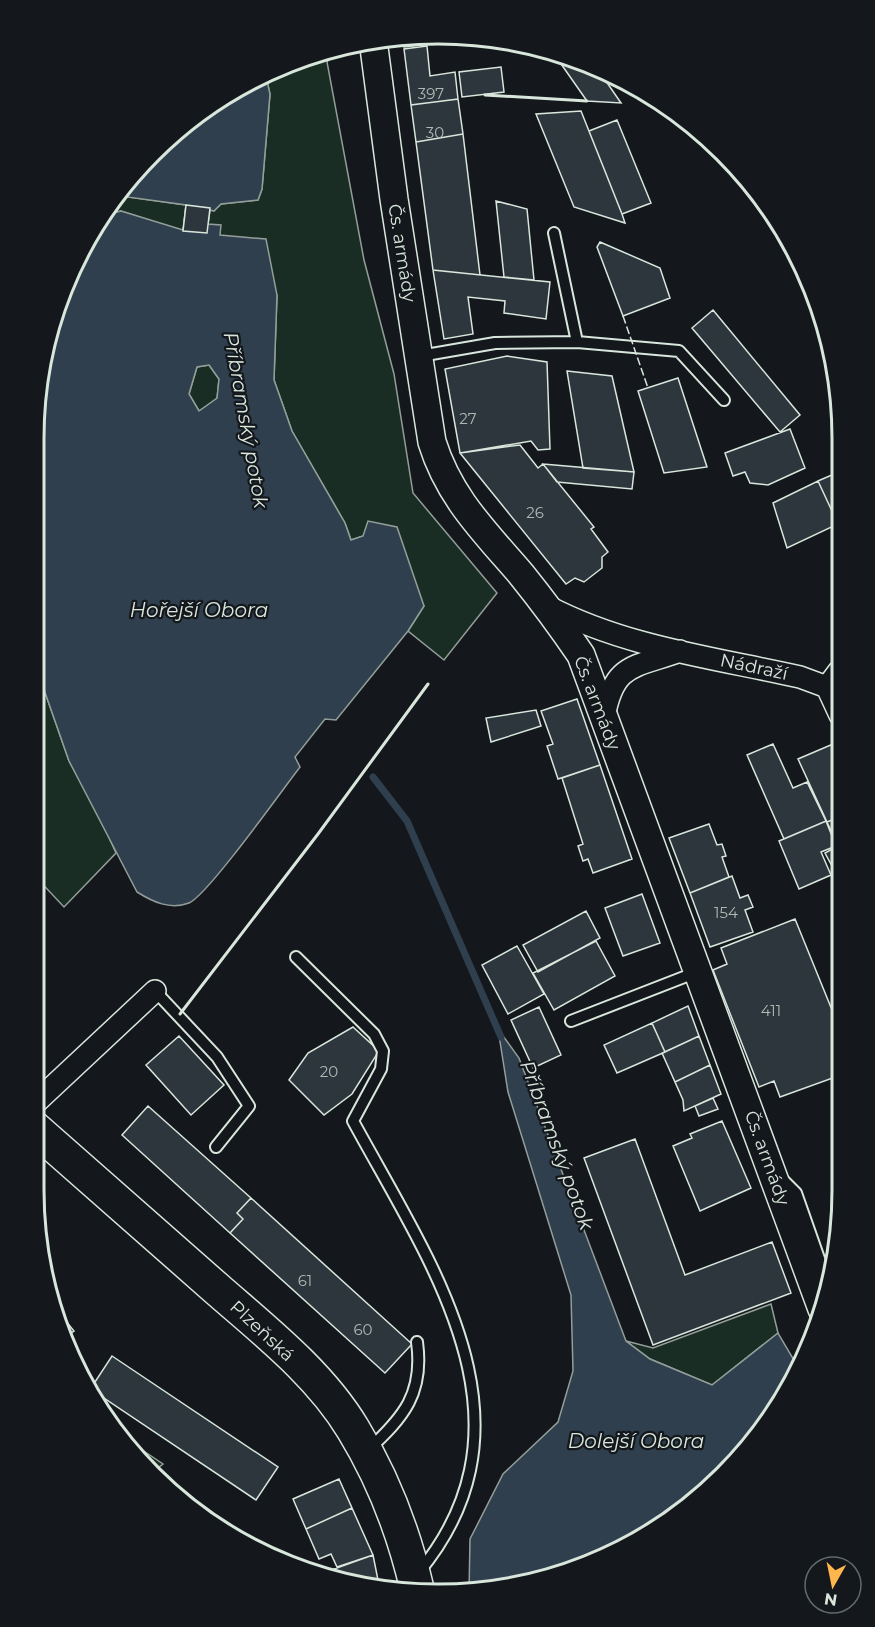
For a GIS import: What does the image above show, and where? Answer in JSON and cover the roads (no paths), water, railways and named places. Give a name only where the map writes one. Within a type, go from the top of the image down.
[{"type":"main road","name":"Plzeňská","points":[[44,1137],[307,1372],[346,1419],[366,1452],[391,1505],[416,1583]]},
{"type":"street","name":"Čs. armády","points":[[374,49],[394,200],[432,442],[440,469],[452,492],[547,606],[581,655],[817,1295]]},
{"type":"street","name":"Nádraží","points":[[547,606],[597,630],[800,677],[832,679]]},
{"type":"street","points":[[604,717],[608,695],[622,673],[680,651]]},
{"type":"street","points":[[44,1095],[155,991]]},
{"type":"lane","points":[[554,233],[577,342]]},
{"type":"lane","points":[[419,356],[495,344],[577,342],[679,351],[724,400]]},
{"type":"lane","points":[[296,957],[374,1034],[382,1051],[381,1069],[353,1121],[442,1286],[470,1374],[477,1423],[474,1458],[452,1524],[416,1583]]},
{"type":"lane","points":[[570,1021],[697,972]]},
{"type":"lane","points":[[155,991],[217,1058],[249,1106],[216,1147]]},
{"type":"lane","points":[[770,1167],[796,1193],[823,1269]]},
{"type":"lane","points":[[366,1452],[395,1425],[413,1397],[420,1365],[417,1342]]},
{"type":"water","name":"Hořejší Obora","points":[[267,82],[270,94],[262,189],[258,200],[221,204],[214,211],[210,210],[208,224],[221,225],[220,235],[266,239],[277,295],[274,380],[292,431],[345,523],[351,540],[363,536],[368,521],[397,527],[424,606],[408,631],[336,720],[325,719],[295,757],[300,767],[212,882],[189,903],[175,906],[155,902],[137,892],[69,761],[44,690],[44,412],[51,361],[64,311],[84,263],[115,213],[121,211],[183,230],[186,205],[127,197],[141,178],[178,141],[219,110]],"holes":[[[209,365],[219,379],[217,398],[199,411],[189,394],[197,367]]]},
{"type":"water","name":"Dolejší Obora","points":[[498,1029],[519,1058],[626,1341],[650,1359],[712,1385],[778,1333],[793,1359],[765,1408],[734,1449],[697,1486],[656,1517],[612,1543],[564,1563],[514,1576],[469,1582],[470,1539],[503,1474],[558,1422],[573,1371],[571,1295],[508,1092]]},
{"type":"waterway","name":"Příbramský potok","points":[[373,777],[407,821],[501,1037]]}]
